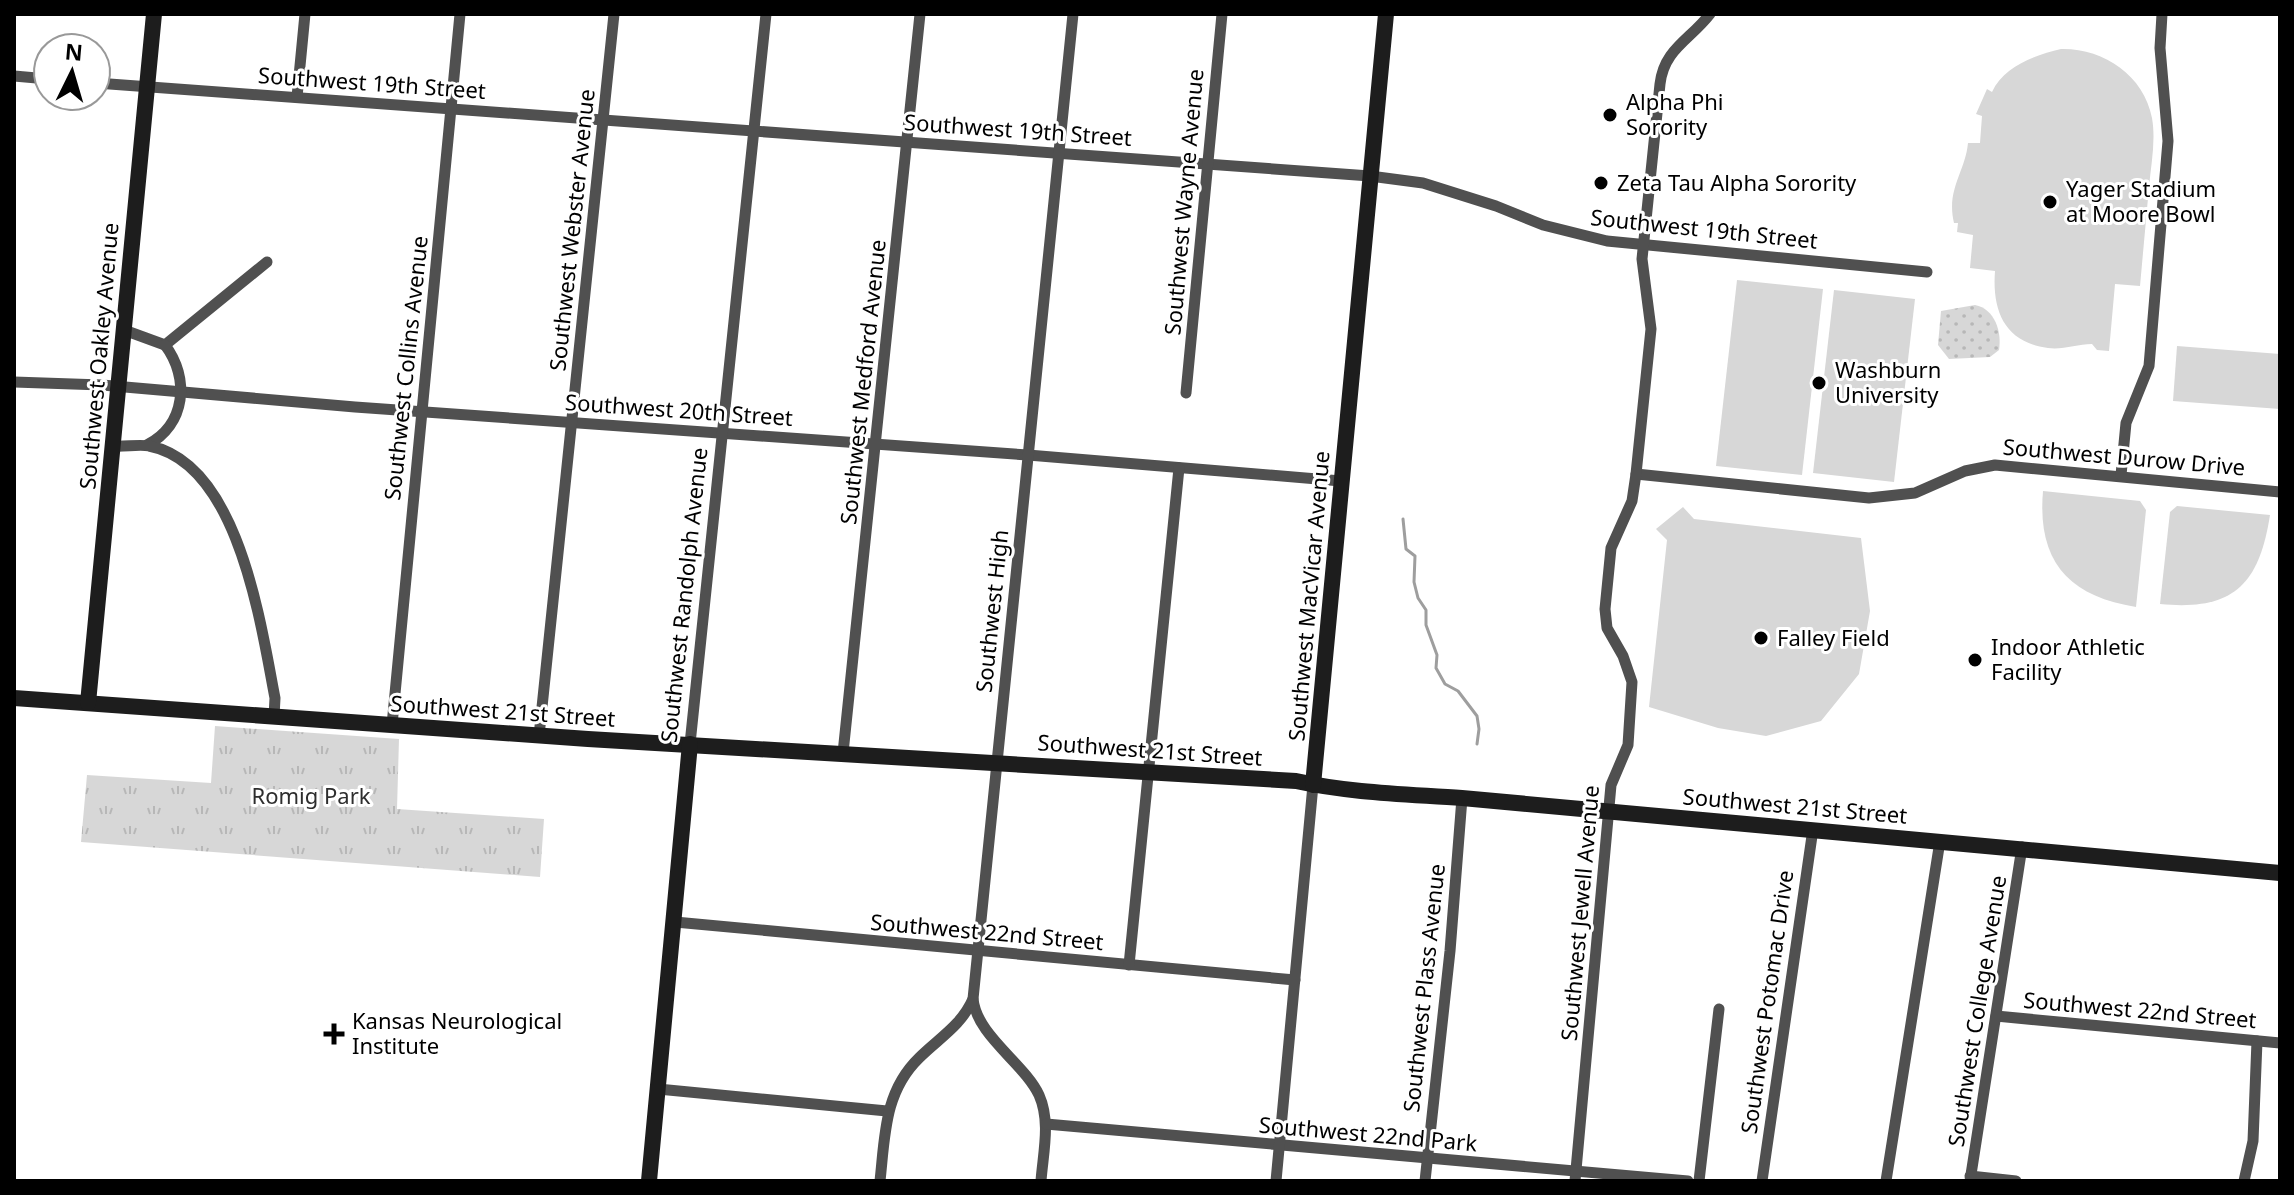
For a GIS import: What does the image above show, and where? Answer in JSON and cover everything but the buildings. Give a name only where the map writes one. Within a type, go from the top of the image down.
[{"type":"main road","name":"Southwest Oakley Avenue","points":[[88,703],[154,14]]},
{"type":"main road","name":"Southwest MacVicar Avenue","points":[[1313,785],[1386,14]]},
{"type":"main road","name":"Southwest 21st Street","points":[[14,698],[539,736],[996,762],[1148,774],[1242,777],[1396,796],[1462,798],[2280,873]]},
{"type":"main road","name":"Southwest Randolph Avenue","points":[[649,1181],[690,744]]},
{"type":"street","points":[[297,97],[305,14]]},
{"type":"street","name":"Southwest Collins Avenue","points":[[392,725],[460,14]]},
{"type":"street","name":"Southwest Webster Avenue","points":[[539,736],[614,14]]},
{"type":"street","name":"Southwest Randolph Avenue","points":[[690,744],[766,14]]},
{"type":"street","name":"Southwest Medford Avenue","points":[[843,753],[920,14]]},
{"type":"street","name":"Southwest High","points":[[880,1181],[887,1111],[895,1092],[911,1066],[956,1027],[973,999],[1073,14]]},
{"type":"street","name":"Southwest Wayne Avenue","points":[[1186,393],[1222,14]]},
{"type":"street","name":"Southwest Jewell Avenue","points":[[1575,1177],[1611,785],[1628,745],[1632,682],[1623,656],[1611,638],[1605,609],[1613,540],[1632,501],[1636,474],[1651,329],[1643,280],[1643,245],[1664,65],[1675,49],[1695,33],[1710,14]]},
{"type":"street","points":[[2121,475],[2126,423],[2149,366],[2169,137],[2160,48],[2162,14]]},
{"type":"street","name":"Southwest 19th Street","points":[[112,84],[1370,176],[1423,183],[1577,235],[1643,245],[1927,272]]},
{"type":"street","points":[[165,345],[267,262]]},
{"type":"street","points":[[113,446],[134,448],[160,438],[174,421],[182,392],[178,367],[165,345],[124,330]]},
{"type":"street","name":"Southwest 20th Street","points":[[14,382],[118,386],[1341,481]]},
{"type":"street","points":[[147,445],[171,455],[197,474],[231,528],[256,601],[275,698],[274,717]]},
{"type":"street","name":"Southwest Durow Drive","points":[[1636,474],[1869,498],[1915,493],[1965,471],[1995,465],[2280,492]]},
{"type":"street","points":[[1129,965],[1179,468]]},
{"type":"street","name":"Southwest MacVicar Avenue","points":[[1276,1181],[1313,785]]},
{"type":"street","name":"Southwest Plass Avenue","points":[[1425,1181],[1450,951],[1462,798]]},
{"type":"street","name":"Southwest Potomac Drive","points":[[1762,1181],[1813,829]]},
{"type":"street","points":[[1886,1181],[1940,841]]},
{"type":"street","name":"Southwest College Avenue","points":[[1970,1178],[2022,847]]},
{"type":"street","name":"Southwest 22nd Street","points":[[675,922],[1295,980]]},
{"type":"street","points":[[973,999],[976,1012],[1000,1048],[1029,1078],[1040,1097],[1046,1124],[1041,1181]]},
{"type":"street","points":[[1699,1181],[1719,1009]]},
{"type":"street","name":"Southwest 22nd Street","points":[[1996,1016],[2280,1043]]},
{"type":"street","points":[[2244,1181],[2253,1141],[2257,1041]]},
{"type":"street","points":[[658,1089],[887,1111]]},
{"type":"street","name":"Southwest 22nd Park","points":[[1046,1124],[1427,1159],[1575,1177],[1688,1181]]},
{"type":"street","points":[[1970,1178],[2016,1181]]},
{"type":"green space","name":"Yager Stadium at Moore Bowl","points":[[2061,49],[2092,53],[2119,67],[2140,89],[2152,118],[2153,152],[2140,286],[2115,284],[2109,351],[2097,350],[2092,344],[2059,348],[2033,345],[2011,331],[1999,311],[1995,271],[1970,268],[1973,235],[1957,232],[1958,223],[1954,223],[1952,211],[1954,191],[1968,143],[1980,143],[1982,116],[1976,114],[1987,89],[1992,92],[2004,75],[2022,63]]},
{"type":"green space","points":[[1737,280],[1823,289],[1802,475],[1716,466]]},
{"type":"green space","points":[[1834,290],[1915,299],[1894,482],[1813,473]]},
{"type":"green space","points":[[1975,305],[1988,311],[1996,322],[1999,350],[1990,357],[1949,359],[1938,345],[1941,311]]},
{"type":"green space","points":[[2177,346],[2280,354],[2280,409],[2173,401]]},
{"type":"green space","points":[[2043,491],[2140,501],[2146,510],[2136,607],[2092,594],[2075,584],[2062,571],[2045,537]]},
{"type":"green space","points":[[2177,506],[2270,515],[2258,560],[2238,589],[2224,598],[2185,605],[2160,604],[2170,512]]},
{"type":"green space","name":"Falley Field","points":[[1683,507],[1694,519],[1861,538],[1870,611],[1859,674],[1821,721],[1766,736],[1718,728],[1649,707],[1667,540],[1656,529]]},
{"type":"green space","name":"Romig Park","points":[[215,726],[399,739],[397,809],[544,819],[540,877],[81,842],[87,775],[211,783]]},
{"type":"waterway","points":[[1403,519],[1406,549],[1415,556],[1414,582],[1418,598],[1426,610],[1426,625],[1437,655],[1436,668],[1445,684],[1458,691],[1477,716],[1477,744]]},
{"type":"place","name":"Alpha Phi Sorority","points":[[1610,115]]},
{"type":"place","name":"Zeta Tau Alpha Sorority","points":[[1601,183]]},
{"type":"place","name":"Yager Stadium at Moore Bowl","points":[[2050,202]]},
{"type":"place","name":"Washburn University","points":[[1819,383]]},
{"type":"place","name":"Falley Field","points":[[1761,638]]},
{"type":"place","name":"Indoor Athletic Facility","points":[[1975,660]]},
{"type":"place","name":"Kansas Neurological Institute","points":[[334,1034]]}]
